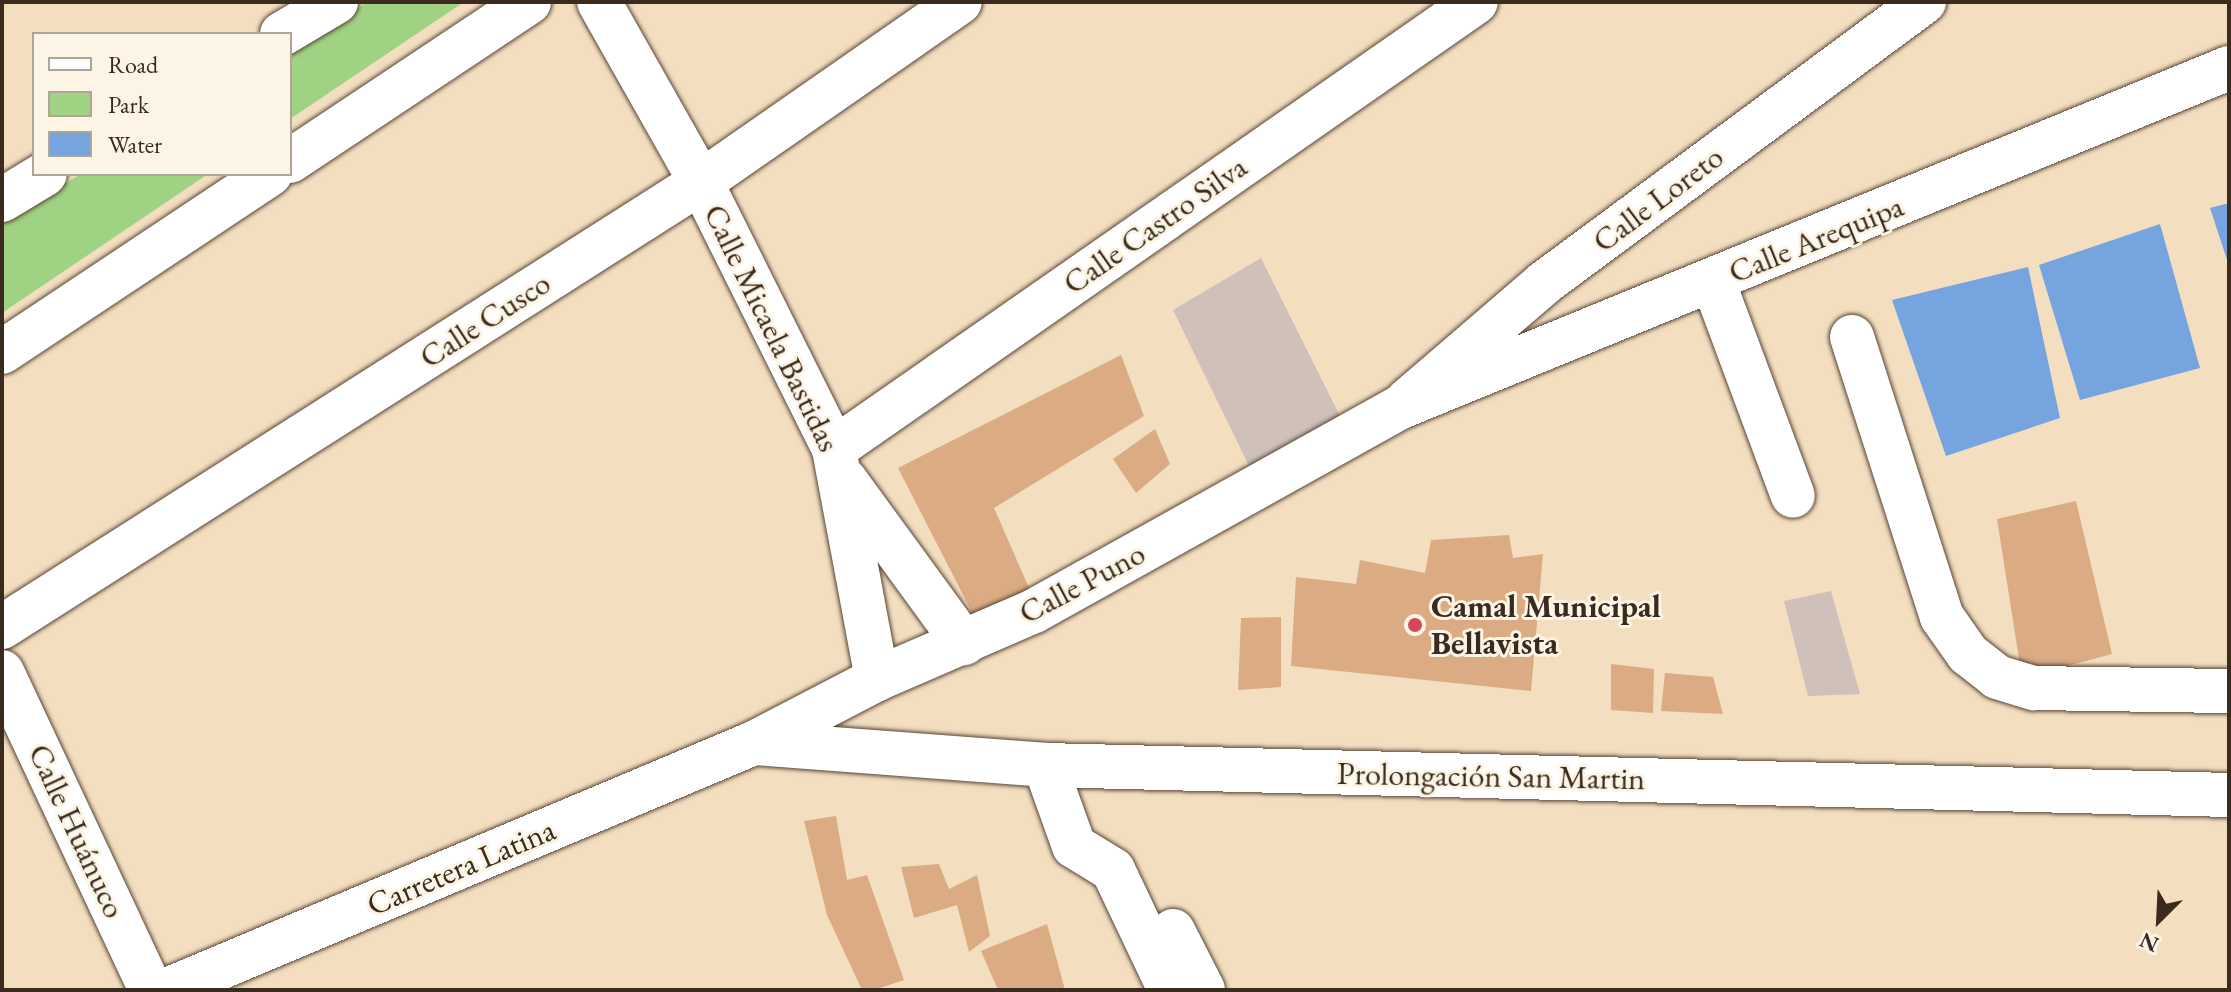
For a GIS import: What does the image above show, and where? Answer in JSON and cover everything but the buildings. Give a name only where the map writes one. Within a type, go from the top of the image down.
[{"type":"street","points":[[285,32],[336,2]]},
{"type":"street","points":[[292,160],[529,2]]},
{"type":"street","name":"Calle Micaela Bastidas","points":[[599,2],[701,182],[836,460],[877,679]]},
{"type":"street","name":"Calle Cusco","points":[[2,627],[701,182],[960,2]]},
{"type":"street","name":"Calle Castro Silva","points":[[836,460],[1476,2]]},
{"type":"street","name":"Calle Loreto","points":[[1401,407],[1544,283],[1924,2]]},
{"type":"street","name":"Calle Arequipa","points":[[1401,407],[1713,281],[2219,69]]},
{"type":"street","points":[[2,200],[42,176]]},
{"type":"street","points":[[2,352],[267,176]]},
{"type":"street","points":[[1713,281],[1793,496]]},
{"type":"street","points":[[1852,337],[1942,617],[1968,654],[1997,677],[2034,688],[2229,691]]},
{"type":"street","name":"Calle Puno","points":[[754,743],[877,679],[964,643],[1401,407]]},
{"type":"street","points":[[836,460],[964,643]]},
{"type":"street","name":"Calle Huánuco","points":[[2,672],[151,990]]},
{"type":"street","name":"Prolongación San Martin","points":[[754,743],[1045,765],[2229,795]]},
{"type":"street","name":"Carretera Latina","points":[[167,990],[754,743]]},
{"type":"street","points":[[1045,765],[1074,846],[1113,870],[1149,886],[1203,990]]},
{"type":"street","points":[[1113,870],[1170,990]]},
{"type":"shaded area","points":[[1261,258],[1340,416],[1250,468],[1173,310]]},
{"type":"shaded area","points":[[1831,591],[1860,694],[1808,696],[1784,601]]},
{"type":"green space","points":[[368,2],[464,2],[292,118],[292,48]]},
{"type":"green space","points":[[78,176],[205,176],[2,313],[2,221]]},
{"type":"water","points":[[2229,203],[2229,266],[2210,208]]},
{"type":"water","points":[[2160,224],[2200,368],[2080,400],[2039,265]]},
{"type":"water","points":[[2028,267],[2060,418],[1946,456],[1892,300]]},
{"type":"place","name":"Camal Municipal Bellavista","points":[[1415,625]]}]
